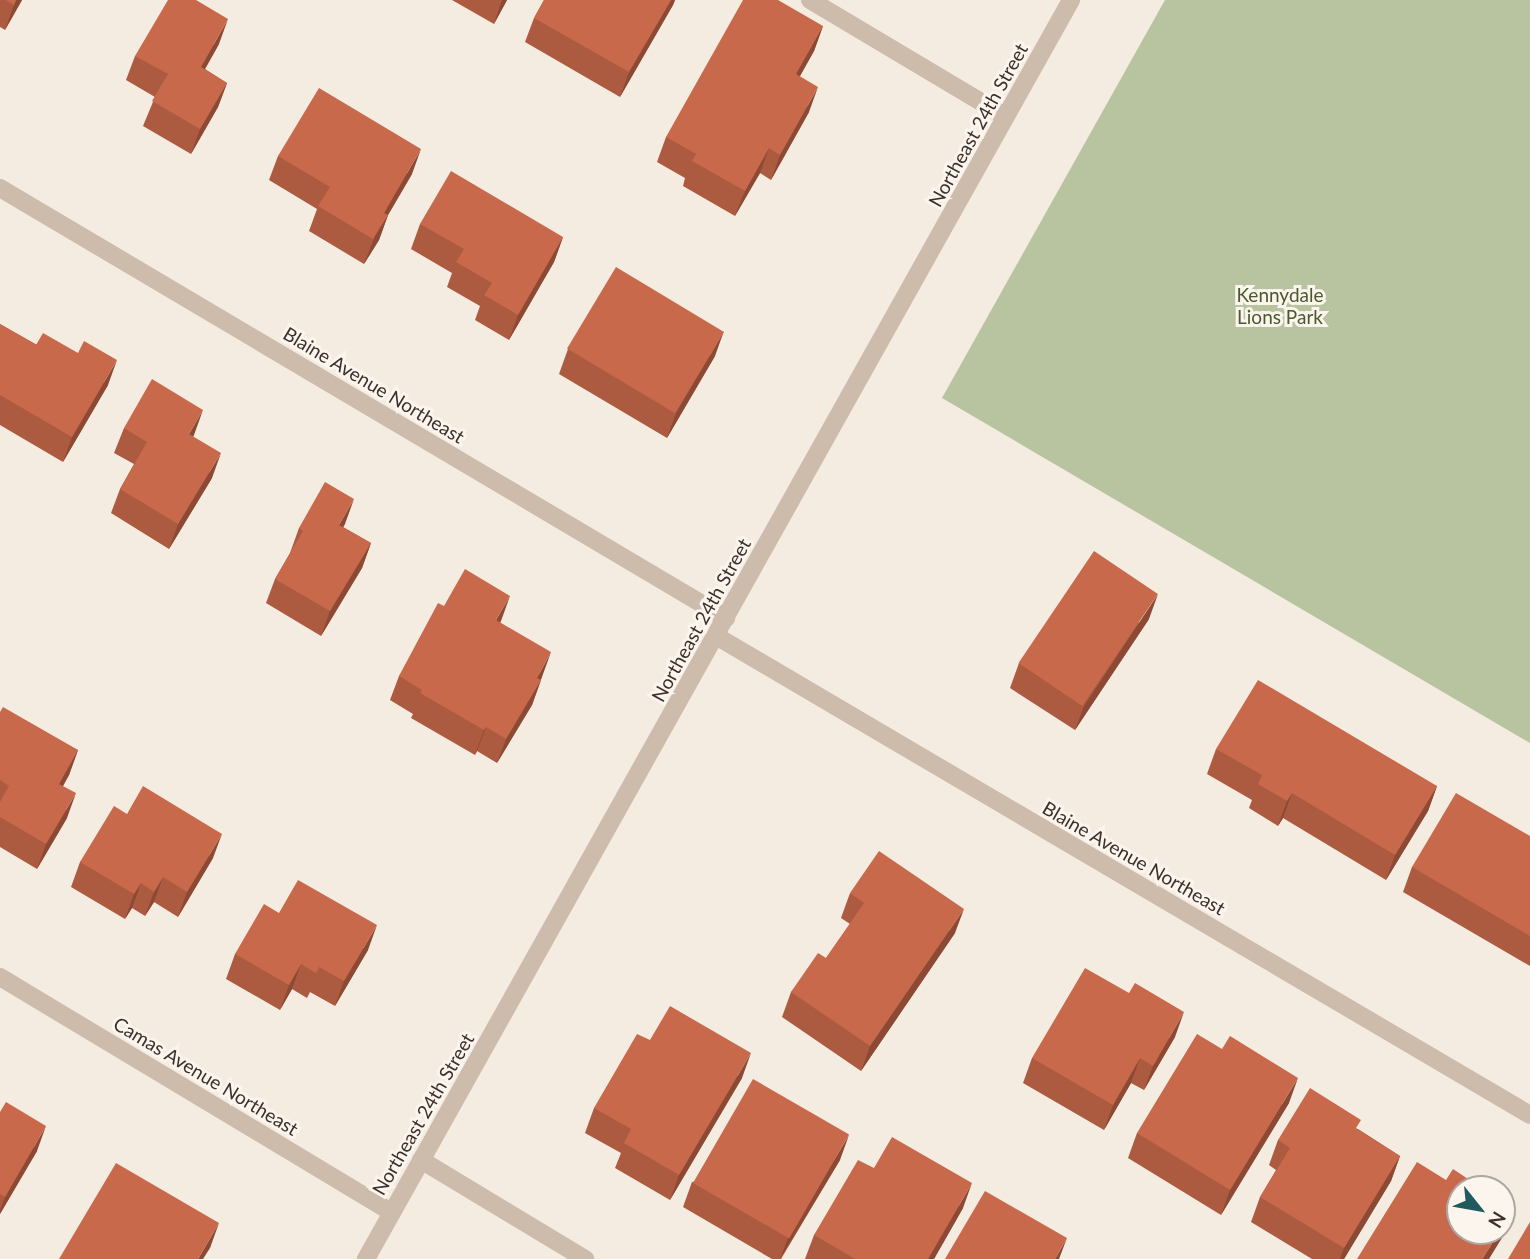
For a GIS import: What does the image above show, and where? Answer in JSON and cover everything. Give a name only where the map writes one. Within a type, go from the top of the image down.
[{"type":"street","points":[[810,0],[1006,117]]},
{"type":"street","name":"Northeast 24th Street","points":[[366,1259],[1071,0]]},
{"type":"street","name":"Blaine Avenue Northeast","points":[[0,188],[726,618]]},
{"type":"street","name":"Blaine Avenue Northeast","points":[[716,636],[1530,1115]]},
{"type":"street","name":"Camas Avenue Northeast","points":[[0,976],[391,1212]]},
{"type":"street","points":[[421,1160],[584,1259]]},
{"type":"green space","name":"Kennydale Lions Park","points":[[1165,0],[1530,0],[1530,743],[942,398]]},
{"type":"building","points":[[168,0],[196,0],[228,19],[201,67],[227,83],[200,129],[152,101],[168,74],[135,56]]},
{"type":"building","points":[[544,0],[671,0],[629,72],[534,18]]},
{"type":"building","points":[[743,0],[778,0],[823,26],[796,74],[818,87],[780,155],[769,148],[745,191],[692,161],[696,154],[666,137]]},
{"type":"building","points":[[319,88],[421,149],[384,213],[388,215],[373,239],[318,206],[330,187],[278,156]]},
{"type":"building","points":[[451,171],[563,237],[518,315],[484,295],[492,283],[456,262],[464,249],[420,224]]},
{"type":"building","points":[[616,267],[724,332],[675,413],[567,348]]},
{"type":"building","points":[[0,324],[36,345],[43,333],[78,353],[84,341],[117,360],[72,437],[0,395]]},
{"type":"building","points":[[152,379],[203,410],[189,434],[221,453],[178,524],[120,489],[147,442],[124,428]]},
{"type":"building","points":[[325,482],[354,499],[339,525],[371,543],[330,611],[275,579],[303,531],[299,528]]},
{"type":"building","points":[[1094,551],[1158,594],[1082,706],[1019,663]]},
{"type":"building","points":[[465,569],[510,596],[496,620],[551,652],[537,678],[541,680],[506,739],[486,727],[484,730],[420,693],[422,690],[399,676],[438,603],[444,606]]},
{"type":"building","points":[[1258,680],[1437,786],[1395,855],[1292,793],[1287,801],[1258,784],[1262,775],[1216,749]]},
{"type":"building","points":[[3,707],[78,750],[59,784],[76,793],[46,844],[0,817],[0,802],[9,786],[0,780],[0,712]]},
{"type":"building","points":[[143,786],[222,834],[187,892],[163,877],[154,892],[141,883],[134,894],[80,862],[114,806],[127,814]]},
{"type":"building","points":[[1456,793],[1530,836],[1530,936],[1412,867]]},
{"type":"building","points":[[879,851],[964,909],[870,1046],[791,992],[818,953],[826,958],[864,903],[850,893]]},
{"type":"building","points":[[298,880],[377,925],[344,981],[319,967],[316,973],[301,964],[289,985],[235,954],[264,904],[279,913]]},
{"type":"building","points":[[1085,968],[1129,993],[1135,983],[1184,1012],[1153,1066],[1140,1058],[1113,1105],[1032,1058]]},
{"type":"building","points":[[670,1006],[751,1053],[679,1175],[624,1143],[631,1129],[594,1108],[637,1034],[650,1040]]},
{"type":"building","points":[[1197,1034],[1222,1049],[1230,1036],[1298,1078],[1230,1190],[1137,1133]]},
{"type":"building","points":[[753,1079],[849,1134],[789,1238],[693,1183]]},
{"type":"building","points":[[1310,1088],[1361,1120],[1356,1128],[1400,1156],[1344,1248],[1260,1197],[1290,1148],[1278,1140]]},
{"type":"building","points":[[6,1102],[46,1126],[5,1197],[0,1194],[0,1112]]},
{"type":"building","points":[[892,1137],[972,1183],[928,1259],[855,1259],[814,1235],[858,1160],[874,1168]]},
{"type":"building","points":[[1417,1162],[1446,1180],[1446,1245],[1491,1245],[1482,1259],[1357,1259]]},
{"type":"building","points":[[116,1163],[219,1223],[198,1259],[59,1259]]},
{"type":"building","points":[[1453,1169],[1462,1175],[1449,1175]]},
{"type":"building","points":[[985,1191],[1067,1238],[1055,1259],[945,1259]]},
{"type":"building","points":[[1530,1222],[1530,1259],[1508,1259]]}]
